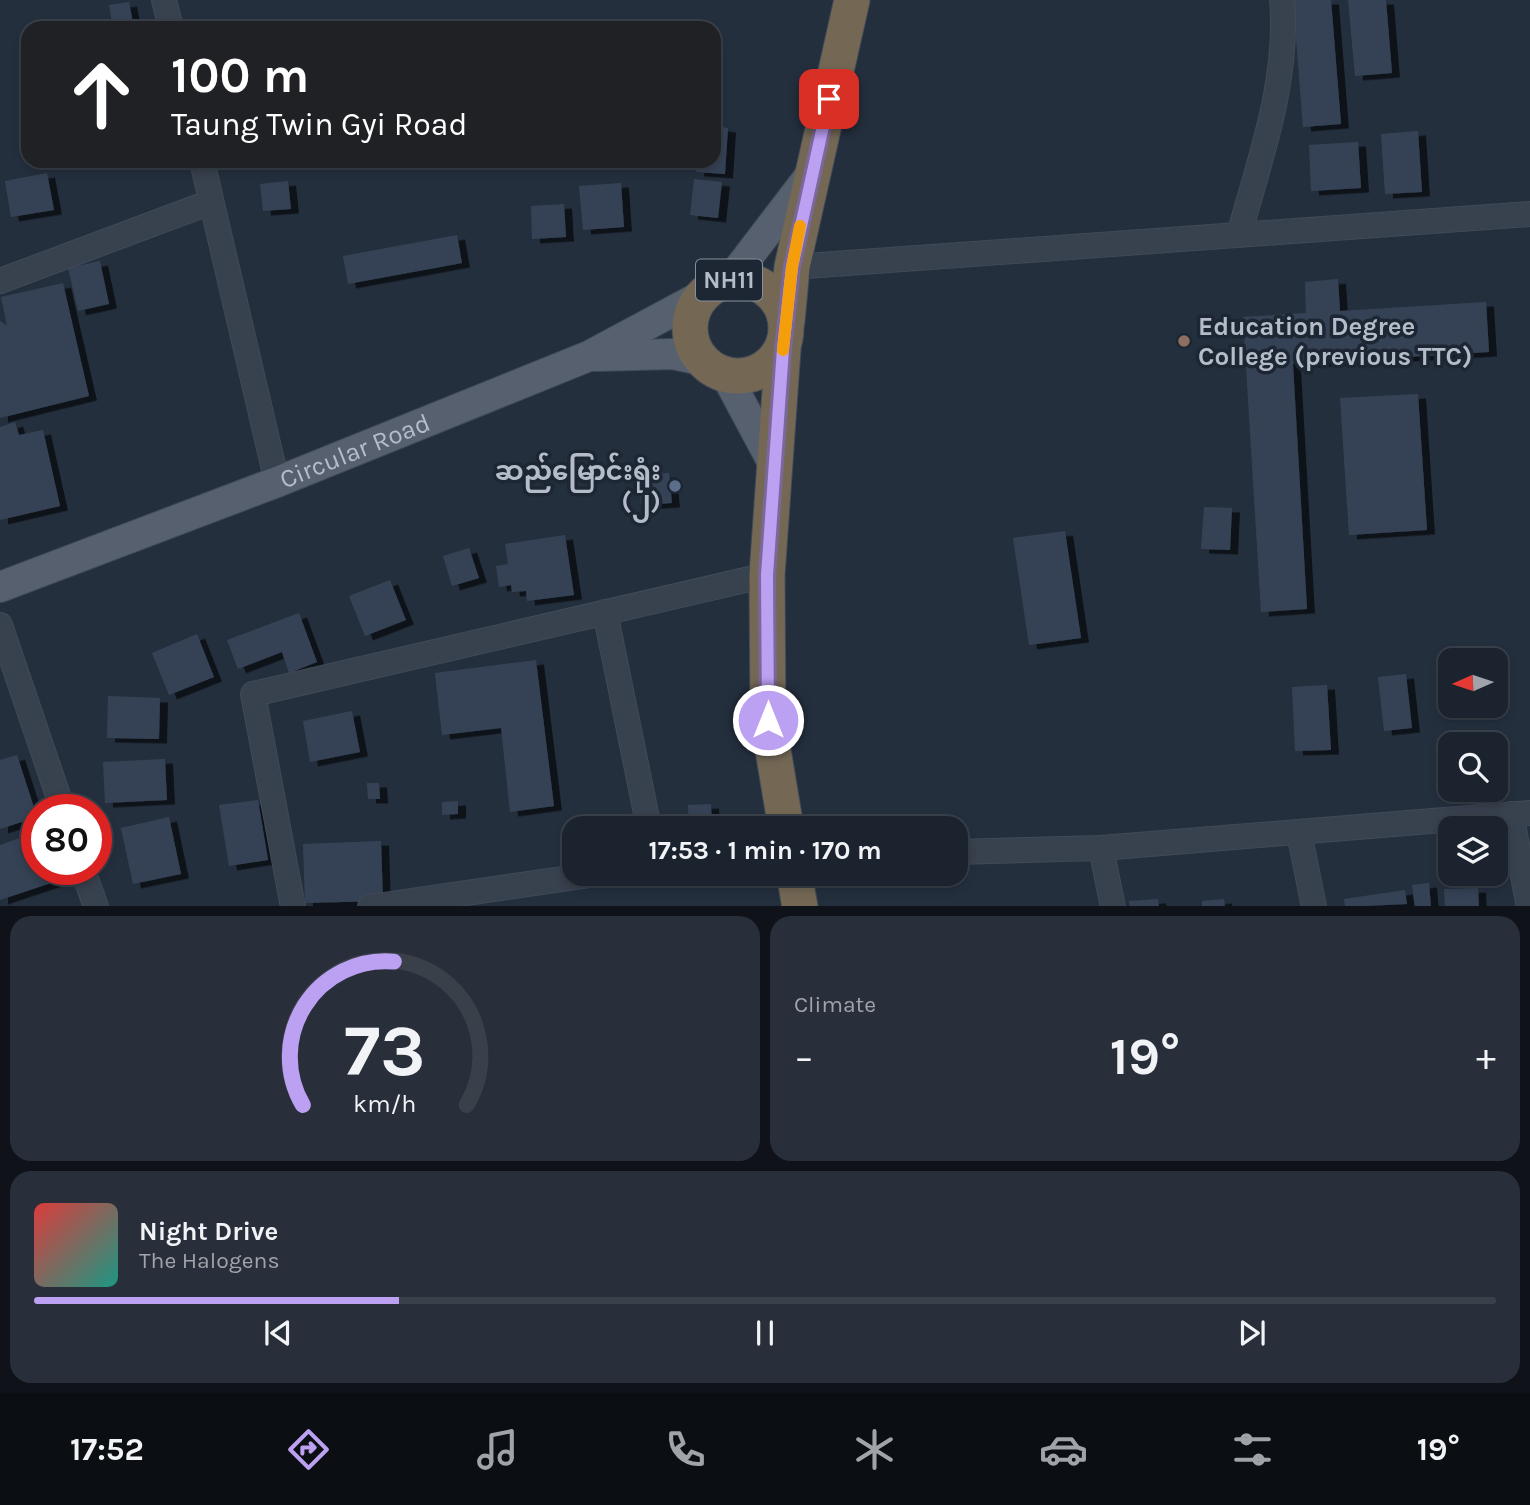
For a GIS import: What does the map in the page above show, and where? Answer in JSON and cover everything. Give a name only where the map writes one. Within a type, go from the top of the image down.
[{"type":"highway","name":"NH11","points":[[784,816],[768,720],[767,575],[772,461],[792,267],[852,0]]},
{"type":"highway","name":"NH11","points":[[713,368],[691,339],[691,316],[701,296],[715,285],[731,279],[757,282],[777,297],[785,335]]},
{"type":"highway","points":[[713,368],[748,376],[769,367],[785,335]]},
{"type":"highway","points":[[796,886],[800,906]]},
{"type":"main road","points":[[731,279],[812,172]]},
{"type":"main road","name":"Circular Road","points":[[0,587],[277,482],[589,356],[701,296]]},
{"type":"main road","points":[[589,356],[673,354],[713,368],[772,461]]},
{"type":"street","points":[[164,0],[169,21]]},
{"type":"street","points":[[1239,235],[1279,88],[1284,31],[1282,0]]},
{"type":"street","points":[[204,168],[277,482]]},
{"type":"street","points":[[0,281],[211,202]]},
{"type":"street","points":[[792,267],[1530,214]]},
{"type":"street","points":[[293,906],[253,694],[767,575]]},
{"type":"street","points":[[606,612],[647,816]]},
{"type":"street","points":[[0,625],[58,794]]},
{"type":"street","points":[[968,852],[1101,848],[1521,814],[1529,906]]},
{"type":"street","points":[[1300,832],[1314,906]]},
{"type":"street","points":[[1101,848],[1112,906]]},
{"type":"street","points":[[370,906],[562,879]]},
{"type":"street","points":[[88,885],[96,906]]},
{"type":"building","points":[[1293,0],[1331,0],[1341,124],[1303,127]]},
{"type":"building","points":[[1348,0],[1386,0],[1392,73],[1355,76]]},
{"type":"building","points":[[129,2],[133,21],[112,21],[109,5]]},
{"type":"building","points":[[721,127],[728,128],[725,174],[696,172],[696,168],[721,168]]},
{"type":"building","points":[[1418,131],[1422,192],[1385,194],[1381,134]]},
{"type":"building","points":[[1358,142],[1361,188],[1311,191],[1309,145]]},
{"type":"building","points":[[47,173],[54,210],[11,217],[5,181]]},
{"type":"building","points":[[694,179],[722,182],[718,218],[690,215]]},
{"type":"building","points":[[288,181],[291,209],[263,211],[260,184]]},
{"type":"building","points":[[621,183],[624,227],[583,230],[579,186]]},
{"type":"building","points":[[564,204],[566,237],[532,239],[531,206]]},
{"type":"building","points":[[457,235],[462,263],[348,284],[343,256]]},
{"type":"building","points":[[100,261],[109,304],[78,311],[68,268]]},
{"type":"building","points":[[1338,279],[1340,311],[1486,302],[1489,352],[1293,364],[1307,609],[1261,612],[1243,317],[1306,313],[1305,282]]},
{"type":"building","points":[[63,283],[89,396],[0,418],[0,321],[7,326],[1,297]]},
{"type":"building","points":[[1418,394],[1427,530],[1349,535],[1340,398]]},
{"type":"building","points":[[15,422],[19,435],[43,430],[60,506],[0,520],[0,427]]},
{"type":"building","points":[[669,473],[672,503],[641,505],[639,475]]},
{"type":"building","points":[[1204,507],[1232,508],[1230,550],[1201,549]]},
{"type":"building","points":[[1065,531],[1081,638],[1029,645],[1013,538]]},
{"type":"building","points":[[565,535],[574,595],[527,601],[526,591],[512,592],[511,585],[499,587],[496,566],[508,564],[505,544]]},
{"type":"building","points":[[469,548],[479,578],[452,586],[443,556]]},
{"type":"building","points":[[390,580],[406,620],[365,636],[349,596]]},
{"type":"building","points":[[299,613],[317,662],[289,673],[282,652],[238,669],[227,640]]},
{"type":"building","points":[[197,634],[214,677],[169,695],[152,653]]},
{"type":"building","points":[[536,660],[554,806],[510,812],[501,728],[442,735],[435,673]]},
{"type":"building","points":[[1406,674],[1412,728],[1384,731],[1378,677]]},
{"type":"building","points":[[1327,685],[1331,750],[1295,751],[1292,687]]},
{"type":"building","points":[[108,696],[160,698],[159,739],[107,738]]},
{"type":"building","points":[[352,711],[360,752],[310,762],[303,721]]},
{"type":"building","points":[[17,755],[30,794],[21,794],[21,822],[0,829],[0,760]]},
{"type":"building","points":[[165,759],[167,800],[112,803],[112,794],[105,794],[103,762]]},
{"type":"building","points":[[367,783],[379,783],[380,799],[368,799]]},
{"type":"building","points":[[258,800],[268,860],[229,866],[219,805]]},
{"type":"building","points":[[458,801],[458,814],[442,815],[442,802]]},
{"type":"building","points":[[711,804],[712,816],[688,816],[688,805]]},
{"type":"building","points":[[169,817],[181,874],[133,884],[121,828]]},
{"type":"building","points":[[21,838],[21,885],[45,885],[0,900],[0,845]]},
{"type":"building","points":[[381,841],[383,901],[305,903],[303,844]]},
{"type":"building","points":[[1429,883],[1431,906],[1415,906],[1412,885]]},
{"type":"building","points":[[1478,888],[1479,906],[1445,906],[1444,889]]},
{"type":"building","points":[[1405,890],[1407,904],[1345,906],[1344,899]]},
{"type":"building","points":[[1158,899],[1159,906],[1130,906],[1129,901]]},
{"type":"building","points":[[1224,899],[1225,906],[1202,906],[1202,901]]},
{"type":"slow traffic","points":[[783,350],[792,267],[800,226]]},
{"type":"place","name":"Education Degree College (previous TTC)","points":[[1184,341]]},
{"type":"place","name":"ဆည်မြောင်းရုံး (၂)","points":[[675,486]]},
{"type":"route","points":[[768,720],[767,575],[772,461],[783,349],[792,267],[829,99]]}]
